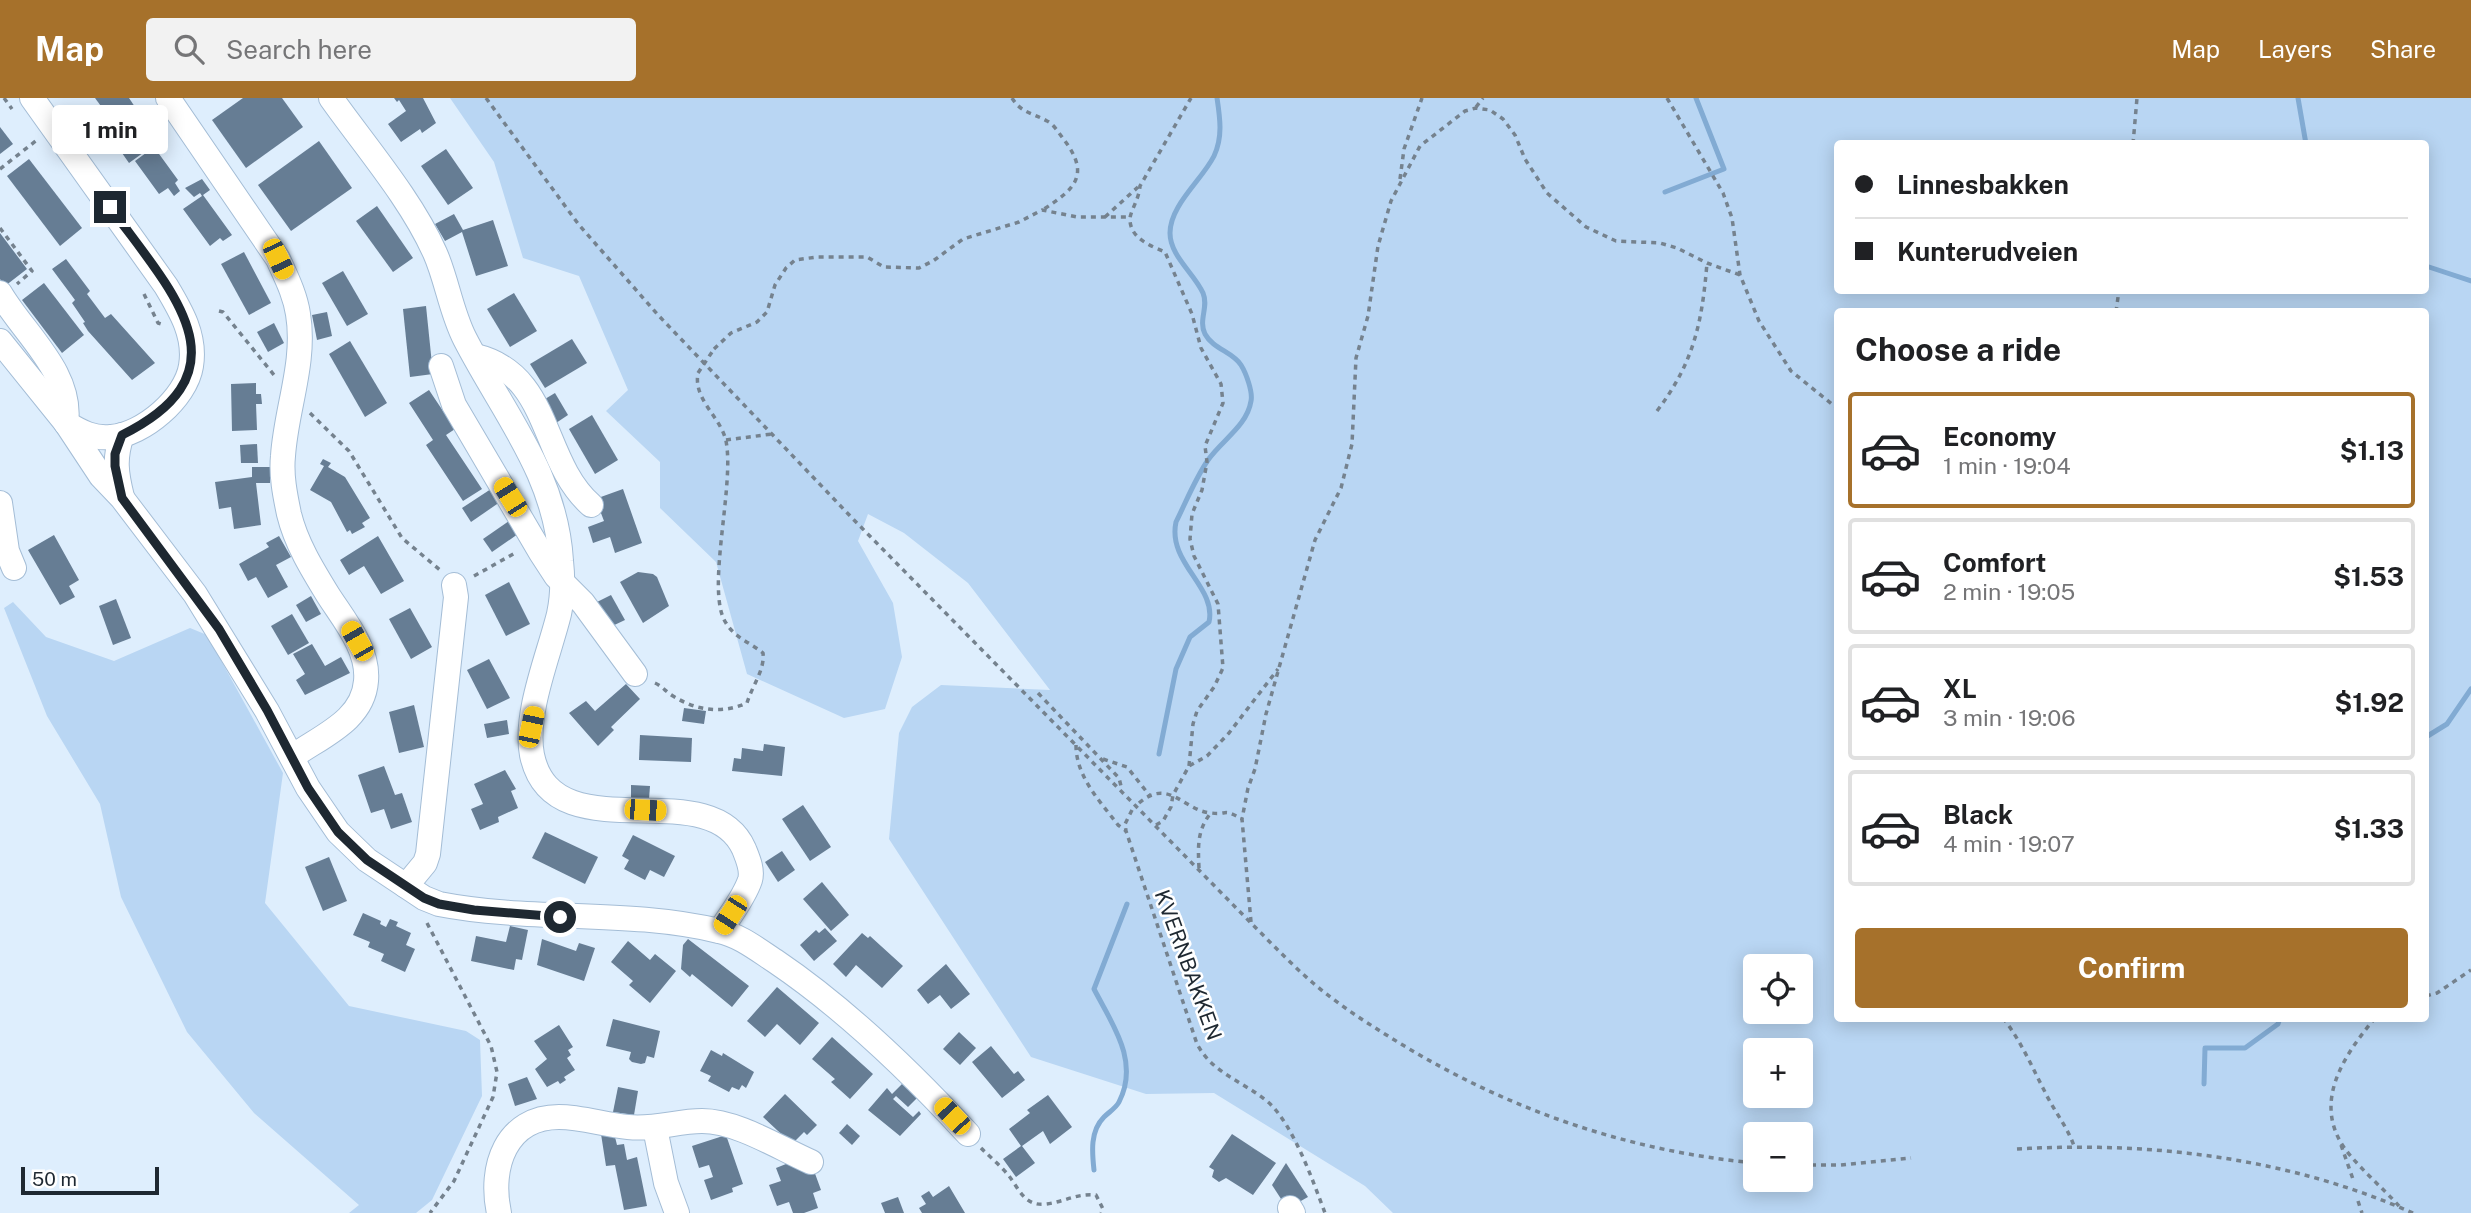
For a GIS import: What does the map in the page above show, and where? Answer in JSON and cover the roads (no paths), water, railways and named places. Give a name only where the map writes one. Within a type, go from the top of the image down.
[{"type":"street","points":[[32,98],[166,286],[188,327],[192,354],[186,384],[170,405],[154,418],[122,435],[110,438],[85,435],[66,423]]},
{"type":"street","points":[[168,98],[278,259],[291,288],[299,331],[294,395],[283,456],[289,512],[295,535],[306,557],[357,641],[365,662],[366,683],[359,706],[345,723],[292,757]]},
{"type":"street","points":[[331,98],[424,231],[440,265],[463,335],[521,433],[542,475],[560,538],[563,584],[560,611],[531,727],[532,755],[538,771],[562,798],[574,803],[593,808],[696,816],[730,830],[743,846],[751,867],[750,879],[720,931]]},
{"type":"street","points":[[1,295],[60,379],[68,405],[66,423]]},
{"type":"street","points":[[0,341],[66,423],[101,476],[122,498],[219,629],[308,788],[338,832],[367,860],[415,892],[439,904],[537,916],[648,921],[720,931],[765,954],[842,1011],[935,1098],[968,1134]]},
{"type":"street","points":[[475,356],[501,365],[531,396],[569,481],[591,505]]},
{"type":"street","points":[[441,366],[454,405],[535,540],[563,584],[583,603],[635,674]]},
{"type":"street","points":[[122,435],[115,454],[122,498]]},
{"type":"street","points":[[0,503],[7,551],[14,568]]},
{"type":"street","points":[[415,892],[425,863],[434,810],[456,597],[454,586]]},
{"type":"street","points":[[499,1213],[496,1179],[500,1158],[507,1143],[525,1125],[537,1119],[560,1117],[629,1128],[655,1128],[700,1121],[721,1122],[740,1128],[811,1162]]},
{"type":"street","points":[[655,1128],[667,1183],[677,1213]]},
{"type":"waterway","points":[[1159,754],[1176,669],[1190,637],[1209,622],[1210,609],[1206,597],[1178,550],[1176,522],[1208,460],[1245,418],[1251,397],[1249,383],[1241,365],[1205,334],[1205,298],[1178,257],[1170,233],[1175,213],[1217,149],[1220,127],[1217,98]]},
{"type":"waterway","points":[[1665,192],[1724,169],[1696,98]]},
{"type":"waterway","points":[[2298,98],[2305,140]]},
{"type":"waterway","points":[[2429,267],[2471,281]]},
{"type":"waterway","points":[[2429,735],[2447,724],[2471,689]]},
{"type":"waterway","points":[[1094,1170],[1094,1135],[1099,1123],[1119,1102],[1125,1087],[1126,1072],[1121,1043],[1094,989],[1127,904]]},
{"type":"waterway","points":[[2204,1084],[2205,1048],[2245,1048],[2279,1022]]}]
